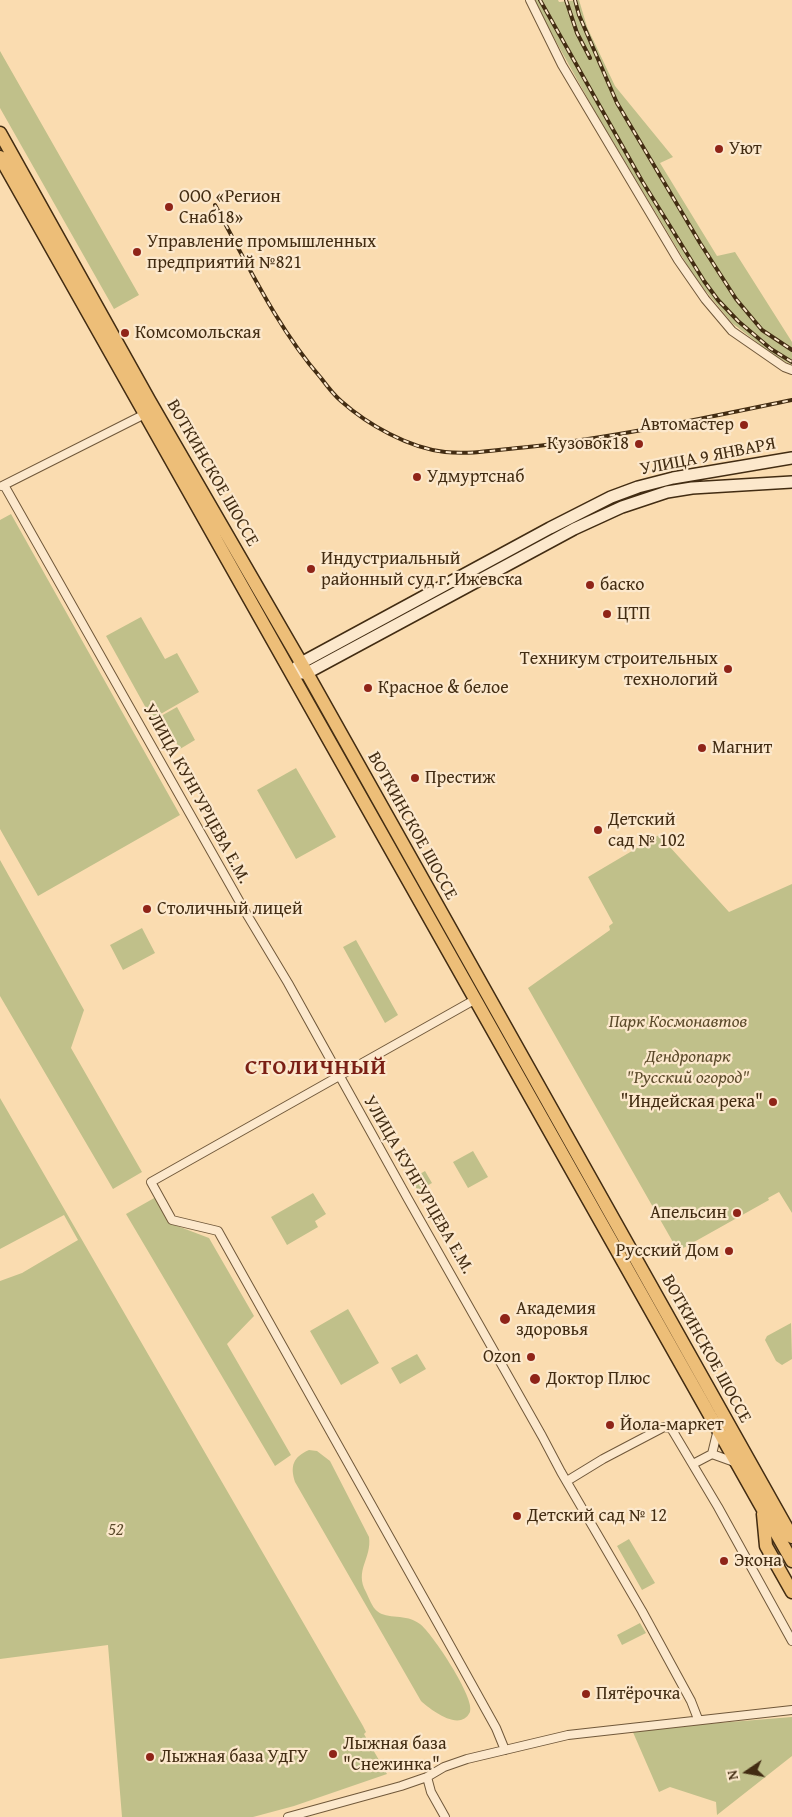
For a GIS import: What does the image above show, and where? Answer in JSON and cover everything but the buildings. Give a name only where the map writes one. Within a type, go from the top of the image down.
[{"type":"main road","name":"ВОТКИНСКОЕ ШОССЕ","points":[[0,133],[292,674],[792,1561]]},
{"type":"main road","name":"ВОТКИНСКОЕ ШОССЕ","points":[[0,157],[304,668],[792,1537]]},
{"type":"main road","name":"УЛИЦА 9 ЯНВАРЯ","points":[[304,668],[550,528],[611,497],[638,487],[673,478],[792,458]]},
{"type":"main road","name":"УЛИЦА 9 ЯНВАРЯ","points":[[292,674],[622,507],[667,492],[692,488],[792,482]]},
{"type":"main road","points":[[550,528],[556,539]]},
{"type":"main road","points":[[763,1509],[766,1546],[792,1592]]},
{"type":"main road","points":[[780,1515],[792,1522]]},
{"type":"street","points":[[530,0],[562,65],[678,260],[705,299],[732,331],[784,367],[792,370]]},
{"type":"street","points":[[2,486],[150,411]]},
{"type":"street","name":"УЛИЦА КУНГУРЦЕВА Е.М.","points":[[2,486],[288,983],[637,1603],[690,1701],[698,1720]]},
{"type":"street","points":[[476,999],[151,1182],[172,1220],[218,1231],[446,1637],[496,1728],[505,1750]]},
{"type":"street","points":[[567,1481],[603,1459],[664,1427],[671,1428],[694,1464],[792,1641]]},
{"type":"street","points":[[694,1464],[712,1454],[718,1430]]},
{"type":"street","points":[[712,1454],[737,1463]]},
{"type":"street","points":[[288,1817],[427,1777],[444,1767],[568,1735],[792,1710]]},
{"type":"street","points":[[427,1777],[431,1792],[445,1817]]},
{"type":"green space","points":[[533,0],[558,0],[559,2],[579,0],[587,27],[615,86],[673,157],[660,163],[717,256],[735,252],[792,342],[792,365],[776,357],[732,323],[695,278],[594,110]]},
{"type":"green space","points":[[0,51],[139,295],[114,309],[0,108]]},
{"type":"green space","points":[[11,514],[180,815],[38,896],[0,829],[0,520]]},
{"type":"green space","points":[[141,617],[165,659],[177,653],[199,692],[152,719],[106,636]]},
{"type":"green space","points":[[177,707],[195,740],[180,749],[161,716]]},
{"type":"green space","points":[[296,768],[336,837],[296,859],[257,790]]},
{"type":"green space","name":"Парк Космонавтов","points":[[659,835],[729,912],[792,884],[792,1213],[779,1192],[768,1198],[769,1200],[678,1251],[528,988],[610,930],[609,926],[613,923],[588,877]]},
{"type":"green space","points":[[0,860],[84,1010],[71,1048],[142,1172],[113,1189],[0,996]]},
{"type":"green space","points":[[142,928],[155,953],[123,970],[110,945]]},
{"type":"green space","points":[[356,940],[398,1015],[385,1023],[343,947]]},
{"type":"green space","name":"52","points":[[0,1098],[363,1726],[366,1732],[364,1734],[387,1774],[294,1806],[253,1817],[122,1817],[108,1645],[0,1659],[0,1281],[22,1273],[78,1240],[64,1215],[0,1249]]},
{"type":"green space","points":[[473,1151],[488,1177],[468,1188],[453,1162]]},
{"type":"green space","points":[[425,1171],[432,1183],[418,1191],[411,1179]]},
{"type":"green space","points":[[313,1193],[326,1214],[315,1221],[318,1227],[287,1245],[271,1217]]},
{"type":"green space","points":[[156,1197],[172,1224],[209,1238],[254,1316],[227,1344],[291,1455],[275,1466],[126,1214]]},
{"type":"green space","points":[[348,1309],[379,1363],[341,1385],[310,1331]]},
{"type":"green space","points":[[791,1323],[792,1359],[782,1365],[776,1361],[765,1340],[767,1336]]},
{"type":"green space","points":[[417,1354],[426,1369],[400,1384],[391,1368]]},
{"type":"green space","points":[[309,1450],[317,1451],[330,1461],[369,1537],[368,1552],[362,1577],[372,1605],[381,1614],[415,1621],[426,1630],[452,1666],[466,1694],[470,1705],[470,1712],[465,1718],[452,1720],[438,1714],[421,1701],[295,1482],[294,1463],[299,1456]]},
{"type":"green space","points":[[629,1539],[655,1583],[642,1590],[617,1546]]},
{"type":"green space","points":[[640,1623],[646,1633],[622,1645],[617,1635]]},
{"type":"green space","points":[[792,1717],[792,1756],[717,1815],[716,1802],[670,1787],[659,1792],[632,1730]]},
{"type":"railway","points":[[540,0],[642,181],[704,281],[718,300],[738,321],[771,349],[792,362]]},
{"type":"railway","points":[[566,0],[577,33],[590,58]]},
{"type":"railway","points":[[575,0],[579,15],[617,103],[700,243],[736,299],[762,330],[792,350]]},
{"type":"railway","points":[[215,205],[277,317],[305,359],[341,401],[352,410],[376,427],[417,446],[455,453],[561,443],[694,420],[792,400]]},
{"type":"place","name":"Уют","points":[[719,149]]},
{"type":"place","name":"ООО «Регион Снаб18»","points":[[169,207]]},
{"type":"place","name":"Управление промышленных предприятий №821","points":[[137,252]]},
{"type":"place","name":"Комсомольская","points":[[125,333]]},
{"type":"place","name":"Автомастер","points":[[744,425]]},
{"type":"place","name":"Кузовок18","points":[[639,444]]},
{"type":"place","name":"Удмуртснаб","points":[[417,477]]},
{"type":"place","name":"Индустриальный районный суд г. Ижевска","points":[[311,569]]},
{"type":"place","name":"баско","points":[[590,585]]},
{"type":"place","name":"ЦТП","points":[[607,614]]},
{"type":"place","name":"Техникум строительных технологий","points":[[728,669]]},
{"type":"place","name":"Красное & белое","points":[[368,688]]},
{"type":"place","name":"Магнит","points":[[702,748]]},
{"type":"place","name":"Престиж","points":[[415,778]]},
{"type":"place","name":"Детский сад № 102","points":[[598,830]]},
{"type":"place","name":"Столичный лицей","points":[[147,909]]},
{"type":"place","name":"\"Индейская река\"","points":[[773,1102]]},
{"type":"place","name":"Апельсин","points":[[737,1213]]},
{"type":"place","name":"Русский Дом","points":[[729,1251]]},
{"type":"place","name":"Академия здоровья","points":[[505,1319]]},
{"type":"place","name":"Ozon","points":[[531,1357]]},
{"type":"place","name":"Доктор Плюс","points":[[535,1379]]},
{"type":"place","name":"Йола-маркет","points":[[610,1425]]},
{"type":"place","name":"Детский сад № 12","points":[[517,1516]]},
{"type":"place","name":"Экона","points":[[724,1561]]},
{"type":"place","name":"Пятёрочка","points":[[586,1694]]},
{"type":"place","name":"Лыжная база \"Снежинка\"","points":[[333,1754]]},
{"type":"place","name":"Лыжная база УдГУ","points":[[150,1757]]},
{"type":"district","name":"СТОЛИЧНЫЙ","points":[[316,1068]]},
{"type":"park label","name":"Дендропарк \"Русский огород\"","points":[[688,1067]]}]
